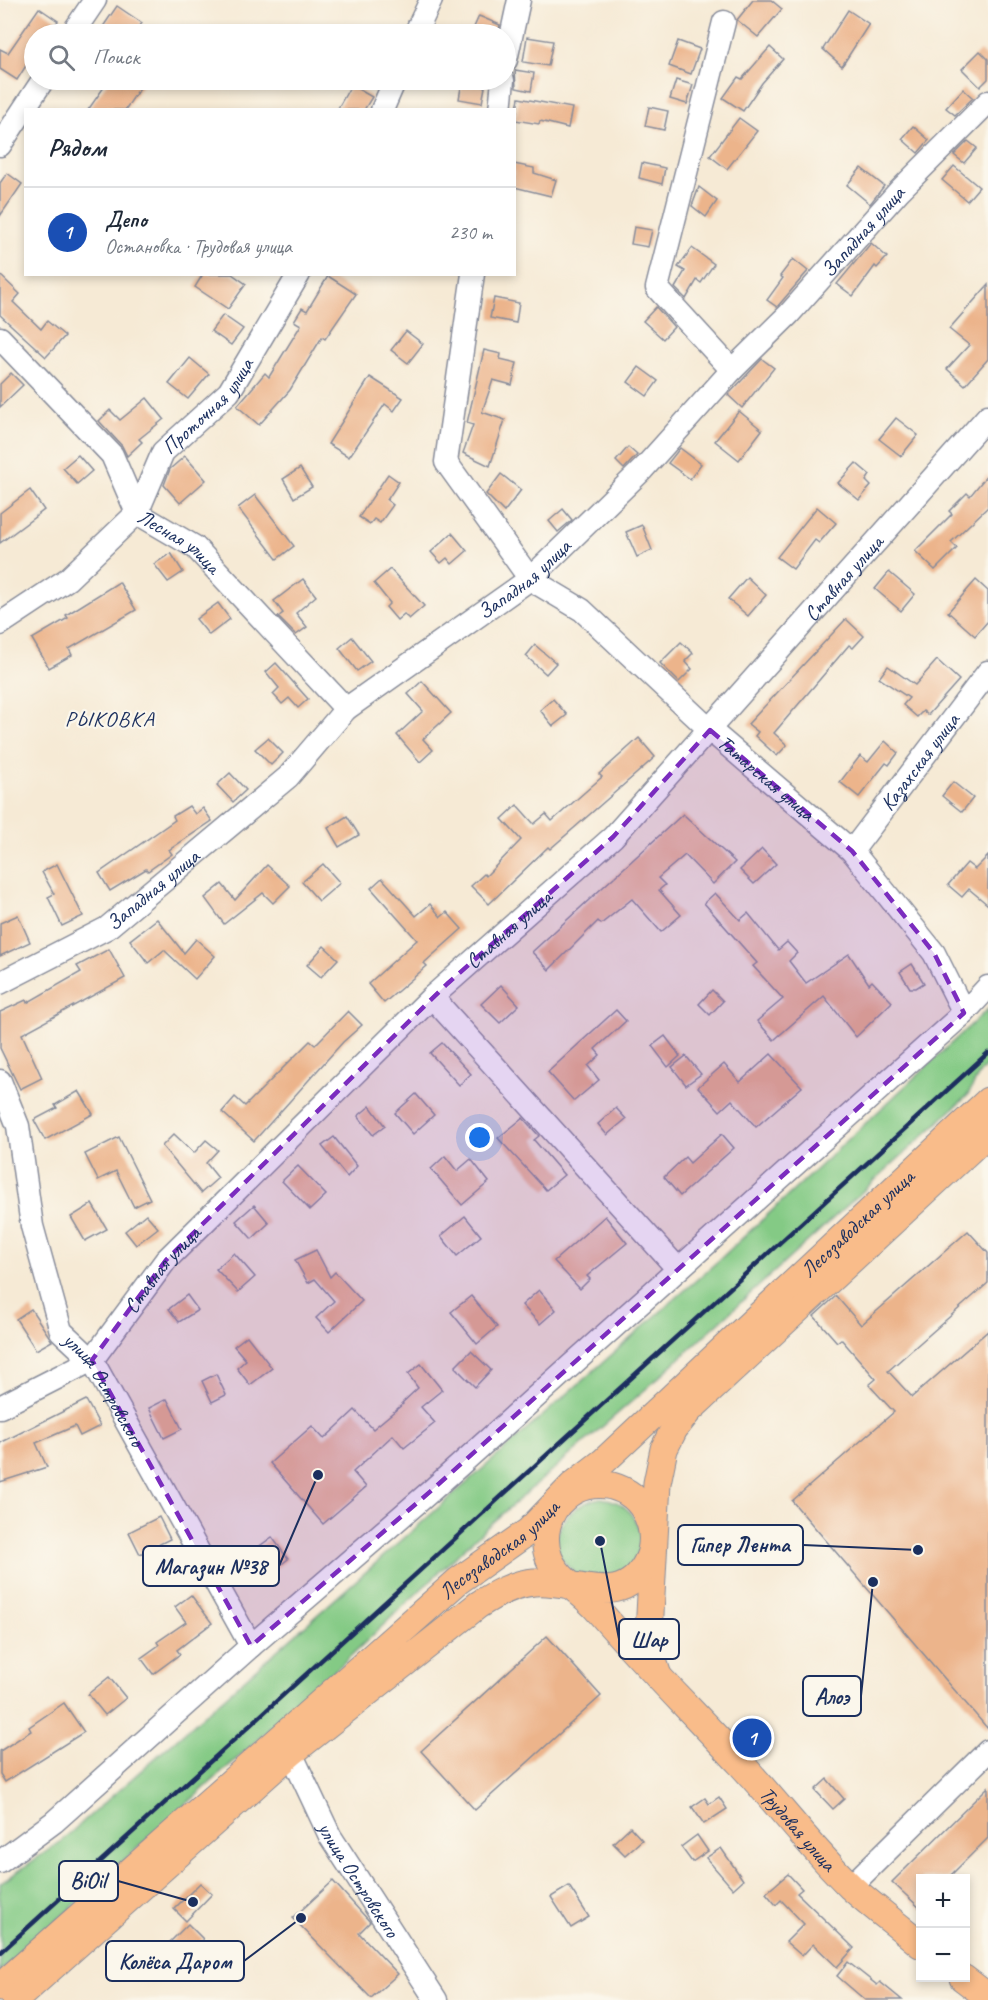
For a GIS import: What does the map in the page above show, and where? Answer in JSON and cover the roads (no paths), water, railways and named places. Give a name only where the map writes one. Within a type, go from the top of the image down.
[{"type":"main road","name":"Лесозаводская улица","points":[[0,1987],[458,1581],[529,1531],[572,1486],[603,1462],[988,1101]]},
{"type":"main road","name":"Лесозаводская улица","points":[[652,1539],[661,1458],[681,1418],[988,1133]]},
{"type":"main road","points":[[603,1484],[625,1491],[642,1506],[648,1517],[652,1539],[648,1560],[635,1578],[617,1588],[596,1592],[575,1586],[556,1570],[546,1546],[548,1521],[561,1500],[570,1492],[603,1484]]},
{"type":"main road","name":"Трудовая улица","points":[[652,1539],[649,1644],[658,1677]]},
{"type":"main road","name":"Лесозаводская улица","points":[[15,2000],[291,1753],[478,1605],[497,1593],[530,1582],[575,1586]]},
{"type":"main road","name":"Трудовая улица","points":[[575,1586],[741,1763],[851,1886],[916,1940]]},
{"type":"main road","points":[[969,1982],[988,1998]]},
{"type":"street","points":[[79,24],[95,0]]},
{"type":"street","points":[[419,24],[430,0]]},
{"type":"street","points":[[514,24],[519,0]]},
{"type":"street","points":[[724,22],[657,288],[732,370]]},
{"type":"street","points":[[24,108],[36,90]]},
{"type":"street","points":[[383,108],[391,90]]},
{"type":"street","points":[[500,108],[502,90]]},
{"type":"street","name":"Западная улица","points":[[0,983],[107,928],[288,777],[346,709],[530,579],[642,469],[732,370],[789,314],[899,191],[988,102]]},
{"type":"street","points":[[0,145],[24,109]]},
{"type":"street","name":"Проточная улица","points":[[0,624],[68,579],[137,513],[164,452],[229,392],[298,276]]},
{"type":"street","points":[[473,276],[446,462],[530,579]]},
{"type":"street","name":"Лесная улица","points":[[0,338],[112,455],[137,513],[195,546],[346,709]]},
{"type":"street","name":"Ставная улица","points":[[0,1407],[92,1360],[166,1260],[432,998],[613,837],[988,416]]},
{"type":"street","name":"Татарская улица","points":[[530,579],[582,610],[710,730],[852,851],[934,953],[964,1013]]},
{"type":"street","name":"Казахская улица","points":[[852,851],[988,672]]},
{"type":"street","points":[[0,1862],[54,1822],[251,1646],[432,1490],[964,1013],[988,987]]},
{"type":"street","points":[[432,998],[678,1269]]},
{"type":"street","name":"улица Островского","points":[[0,1081],[18,1126],[32,1226],[61,1331],[92,1360],[251,1646]]},
{"type":"street","points":[[851,1886],[988,1751]]},
{"type":"street","name":"улица Островского","points":[[291,1753],[330,1836],[436,2000]]},
{"type":"railway","points":[[0,1953],[988,1053]]},
{"type":"place","name":"Магазин №38","points":[[318,1475]]},
{"type":"place","name":"Шар","points":[[600,1541]]},
{"type":"place","name":"Гипер Лента","points":[[918,1550]]},
{"type":"place","name":"Алоэ","points":[[873,1582]]},
{"type":"place","name":"Депо","points":[[752,1738]]},
{"type":"place","name":"BiOil","points":[[193,1902]]},
{"type":"place","name":"Колёса Даром","points":[[301,1918]]},
{"type":"district","name":"РЫКОВКА","points":[[110,719]]}]
